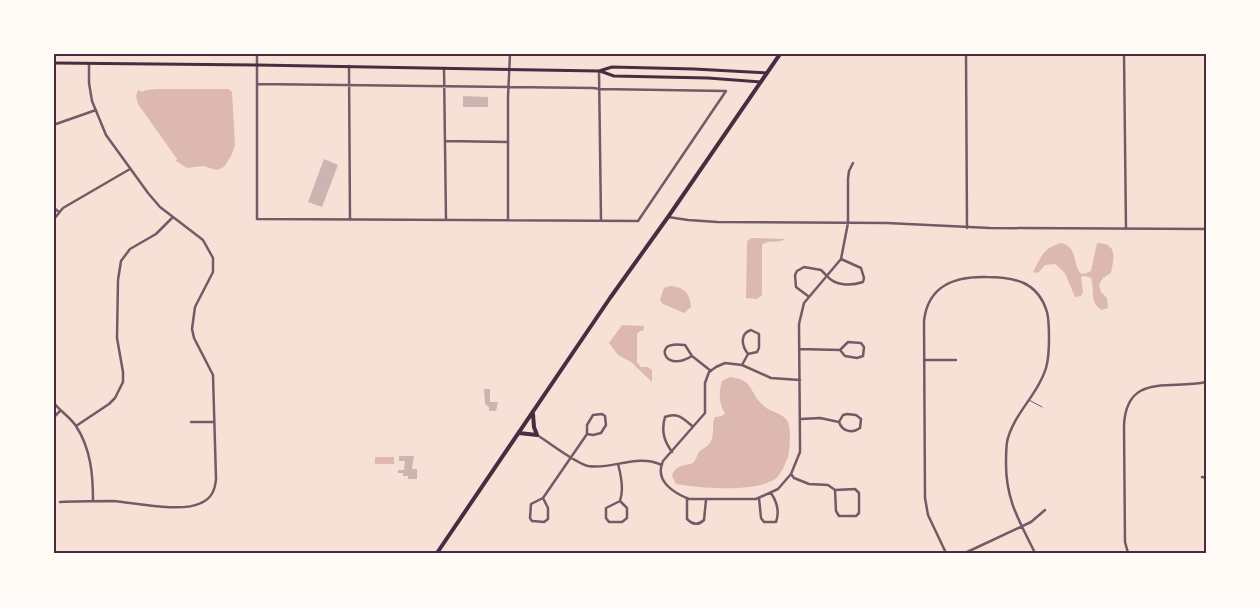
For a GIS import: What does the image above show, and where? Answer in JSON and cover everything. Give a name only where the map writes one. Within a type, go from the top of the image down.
[{"type":"main road","points":[[437,553],[610,298],[780,54]]},
{"type":"main road","points":[[54,63],[599,71],[614,76],[708,78],[761,82]]},
{"type":"main road","points":[[599,71],[612,67],[767,73]]},
{"type":"main road","points":[[519,433],[537,435],[534,427],[533,412]]},
{"type":"street","points":[[257,54],[257,65],[257,84],[257,220],[638,220],[726,92],[594,88],[257,84]]},
{"type":"street","points":[[508,220],[508,87],[510,54]]},
{"type":"street","points":[[966,54],[967,228]]},
{"type":"street","points":[[1124,54],[1126,229]]},
{"type":"street","points":[[60,502],[93,501],[150,506],[188,506],[203,503],[215,488],[216,448],[213,375],[194,338],[192,329],[195,308],[212,272],[213,258],[203,240],[160,207],[106,135],[96,110],[89,83],[89,64]]},
{"type":"street","points":[[349,66],[350,220]]},
{"type":"street","points":[[444,68],[446,220]]},
{"type":"street","points":[[599,71],[601,220]]},
{"type":"street","points":[[56,124],[96,110]]},
{"type":"street","points":[[445,141],[508,142]]},
{"type":"street","points":[[800,380],[771,378],[742,365],[724,364],[709,372],[705,383],[704,413],[662,465],[665,484],[671,490],[687,498],[706,500],[759,498],[771,493],[785,482],[791,474],[800,452],[800,380],[799,324],[804,302],[842,259],[848,223],[848,179],[853,163]]},
{"type":"street","points":[[54,220],[62,208],[130,169]]},
{"type":"street","points":[[54,208],[59,212]]},
{"type":"street","points":[[76,426],[109,404],[115,398],[123,382],[117,338],[118,280],[121,261],[130,249],[156,234],[173,217]]},
{"type":"street","points":[[668,217],[717,222],[887,223],[967,228],[1206,229]]},
{"type":"street","points":[[808,296],[796,287],[795,275],[797,271],[804,267],[821,270],[827,277],[839,284],[853,285],[863,282],[864,278],[861,268],[842,259]]},
{"type":"street","points":[[946,553],[928,515],[925,498],[925,316],[930,301],[942,287],[953,280],[971,277],[1007,277],[1020,281],[1040,296],[1047,313],[1049,324],[1046,370],[1013,426],[1006,448],[1008,492],[1021,527],[1035,553]]},
{"type":"street","points":[[742,365],[748,354],[757,352],[760,348],[759,334],[751,330],[743,336],[743,346],[748,354]]},
{"type":"street","points":[[799,350],[840,350],[849,358],[860,358],[864,353],[864,347],[858,342],[848,342],[840,350]]},
{"type":"street","points":[[692,356],[681,361],[671,361],[666,358],[666,348],[670,344],[685,345],[692,356],[711,371]]},
{"type":"street","points":[[924,360],[956,360]]},
{"type":"street","points":[[1128,553],[1125,542],[1124,426],[1126,408],[1140,390],[1151,386],[1206,382]]},
{"type":"street","points":[[54,403],[76,426],[91,463],[93,501]]},
{"type":"street","points":[[54,417],[60,411]]},
{"type":"street","points":[[543,498],[548,508],[548,520],[532,522],[530,518],[531,504],[543,498],[586,434],[587,425],[593,416],[602,414],[605,416],[606,425],[601,433],[593,436],[586,434]]},
{"type":"street","points":[[672,452],[664,441],[663,423],[665,417],[678,415],[692,426]]},
{"type":"street","points":[[843,415],[856,415],[860,419],[861,424],[857,430],[847,431],[843,430],[839,422],[843,415]]},
{"type":"street","points":[[800,419],[820,418],[839,422]]},
{"type":"street","points":[[191,422],[214,422]]},
{"type":"street","points":[[537,435],[582,465],[618,464],[638,460],[657,462],[662,465]]},
{"type":"street","points":[[618,464],[622,496],[620,501],[606,508],[606,518],[610,522],[622,522],[627,518],[627,508],[620,501]]},
{"type":"street","points":[[791,474],[802,482],[828,485],[836,490],[854,489],[859,493],[859,513],[856,516],[839,516],[836,511],[836,490]]},
{"type":"street","points":[[1202,477],[1206,478]]},
{"type":"street","points":[[759,498],[761,518],[764,522],[776,522],[778,518],[778,504],[771,493]]},
{"type":"street","points":[[687,498],[687,519],[695,524],[704,520],[706,500]]},
{"type":"street","points":[[966,553],[1031,522],[1045,510]]},
{"type":"lane","points":[[1029,400],[1042,407]]},
{"type":"shaded area","points":[[157,89],[228,89],[232,92],[235,145],[224,167],[217,170],[203,166],[187,168],[176,161],[177,159],[138,104],[136,96],[138,90],[142,92]]},
{"type":"shaded area","points":[[752,238],[785,239],[767,242],[762,245],[762,295],[757,299],[746,298],[747,241]]},
{"type":"shaded area","points":[[1061,243],[1070,248],[1080,273],[1084,274],[1091,271],[1097,243],[1104,244],[1111,249],[1113,257],[1111,273],[1103,278],[1099,285],[1101,292],[1107,298],[1108,308],[1102,310],[1095,304],[1091,278],[1081,277],[1083,292],[1081,296],[1075,297],[1065,273],[1055,264],[1045,265],[1038,273],[1033,272],[1046,250]]},
{"type":"shaded area","points":[[670,286],[682,289],[687,294],[691,307],[684,313],[663,304],[660,300],[664,288]]},
{"type":"shaded area","points":[[622,325],[644,326],[643,331],[637,334],[637,362],[641,367],[648,367],[652,370],[652,382],[631,362],[618,355],[609,343]]},
{"type":"shaded area","points":[[730,377],[744,381],[763,405],[783,416],[788,422],[790,435],[789,449],[783,469],[775,479],[766,483],[741,488],[712,488],[676,484],[672,476],[673,472],[680,466],[693,463],[699,452],[711,441],[715,417],[722,416],[725,413],[720,397],[722,381]]},
{"type":"shaded area","points":[[375,457],[394,457],[394,464],[375,464]]},
{"type":"building","points":[[463,96],[488,97],[488,107],[463,107]]},
{"type":"building","points":[[324,159],[338,165],[322,207],[308,202]]},
{"type":"building","points":[[484,389],[490,389],[490,402],[498,402],[496,411],[489,411],[489,407],[485,404]]},
{"type":"building","points":[[399,456],[414,456],[412,469],[417,469],[417,479],[408,479],[408,476],[403,476],[403,473],[398,473],[398,470],[404,470],[405,461],[399,461]]}]
